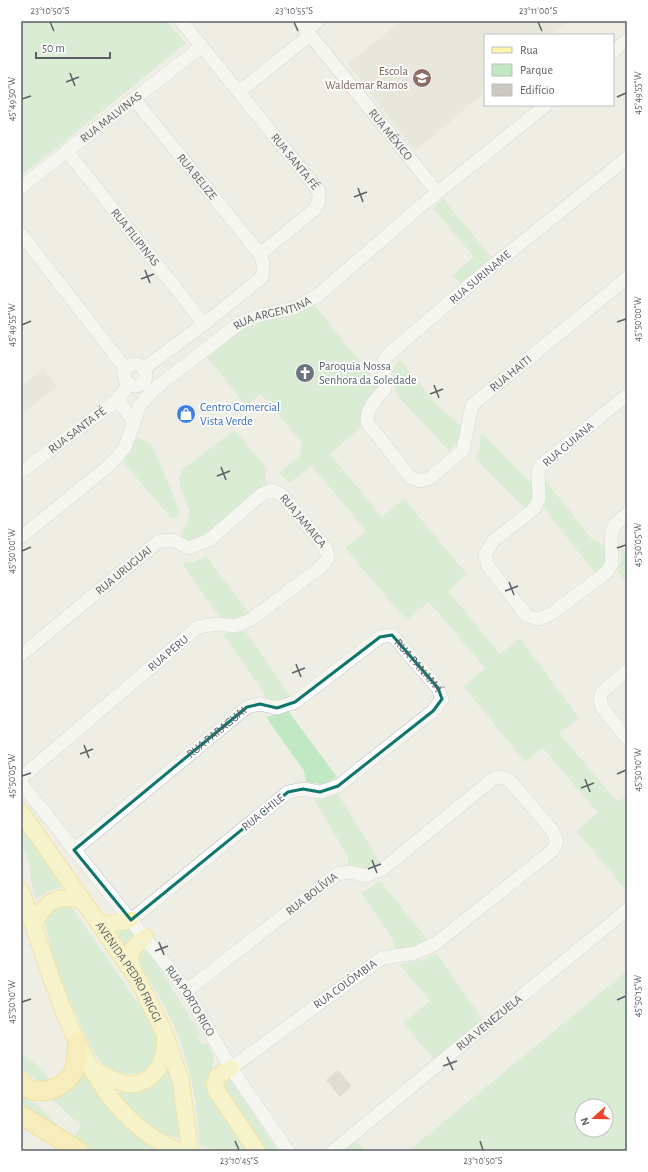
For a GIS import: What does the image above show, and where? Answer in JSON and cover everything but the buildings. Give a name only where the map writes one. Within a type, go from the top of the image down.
[{"type":"highway","points":[[21,1082],[30,1089],[42,1092],[62,1084],[70,1077],[75,1067],[77,1042]]},
{"type":"highway","points":[[21,1115],[79,1151]]},
{"type":"highway","points":[[21,1124],[53,1151]]},
{"type":"main road","name":"AVENIDA PEDRO FRIGGI","points":[[21,812],[137,978],[165,1034],[181,1082],[190,1151]]},
{"type":"main road","points":[[21,891],[63,1009],[77,1042],[92,1070],[107,1094],[136,1126],[158,1141],[179,1151]]},
{"type":"main road","points":[[33,926],[41,911],[50,903],[59,899],[73,898],[82,900]]},
{"type":"main road","points":[[98,922],[108,924],[131,920]]},
{"type":"main road","points":[[137,978],[130,964],[129,956],[135,944],[144,937]]},
{"type":"main road","points":[[92,1070],[127,1084],[140,1083],[151,1077],[158,1067],[163,1057],[165,1034]]},
{"type":"main road","points":[[231,1068],[217,1077],[215,1083],[216,1090],[257,1151]]},
{"type":"street","name":"RUA SANTA FÉ","points":[[181,21],[318,192],[319,199],[315,208],[260,254]]},
{"type":"street","points":[[239,92],[305,29],[318,21]]},
{"type":"street","name":"RUA MÉXICO","points":[[305,29],[437,192]]},
{"type":"street","points":[[614,50],[627,40]]},
{"type":"street","name":"RUA MALVINAS","points":[[21,187],[201,47]]},
{"type":"street","name":"RUA BELIZE","points":[[134,100],[260,254]]},
{"type":"street","name":"RUA ARGENTINA","points":[[21,536],[118,457],[124,447],[149,385],[240,323],[257,316],[294,308],[317,296],[437,192],[545,106]]},
{"type":"street","name":"RUA FILIPINAS","points":[[67,151],[204,324]]},
{"type":"street","name":"RUA SURINAME","points":[[420,481],[410,477],[367,422],[367,415],[370,407],[385,389],[384,360],[390,353],[480,276],[627,158]]},
{"type":"street","points":[[21,234],[126,369]]},
{"type":"street","points":[[143,368],[204,324],[261,278],[264,271],[264,263],[260,254]]},
{"type":"street","name":"RUA HAITI","points":[[420,481],[430,478],[463,450],[472,405],[627,278]]},
{"type":"street","points":[[135,364],[141,366],[149,385],[138,386],[129,384],[124,378],[126,369],[135,364]]},
{"type":"street","name":"RUA SANTA FÉ","points":[[21,472],[117,400],[129,384]]},
{"type":"street","name":"RUA GUIANA","points":[[627,395],[541,465],[538,471],[539,499],[534,509],[494,542],[484,555],[488,566],[527,616],[539,619],[551,614],[607,572],[612,563],[611,532],[616,523],[627,514]]},
{"type":"street","points":[[117,400],[134,420]]},
{"type":"street","name":"RUA JAMAICA","points":[[272,490],[282,495],[325,547],[328,558]]},
{"type":"street","name":"RUA URUGUAI","points":[[21,655],[159,541],[173,540],[189,548],[209,540],[262,494],[272,490]]},
{"type":"street","name":"RUA PERU","points":[[21,778],[198,627],[217,624],[235,626],[250,620],[321,567],[328,558]]},
{"type":"street","name":"RUA PANAMÁ","points":[[392,635],[438,688],[442,699]]},
{"type":"street","name":"RUA PARAGUAI","points":[[74,850],[247,707],[260,704],[277,708],[296,702],[380,637],[392,635]]},
{"type":"street","points":[[627,671],[602,692],[600,698],[603,710],[627,738]]},
{"type":"street","name":"RUA CHILE","points":[[131,920],[288,792],[303,789],[320,792],[338,786],[433,711],[442,699]]},
{"type":"street","name":"RUA COLÔMBIA","points":[[231,1068],[382,958],[414,953],[435,944],[553,850],[558,840],[552,830],[510,781],[502,777]]},
{"type":"street","name":"RUA BOLÍVIA","points":[[186,991],[337,874],[350,872],[366,876],[382,869],[494,778],[502,777]]},
{"type":"street","name":"RUA PORTO RICO","points":[[21,783],[173,972],[186,991],[231,1068],[288,1151]]},
{"type":"street","name":"RUA VENEZUELA","points":[[333,1151],[627,910]]},
{"type":"highlighted area","points":[[392,635],[438,688],[442,699],[433,711],[338,786],[320,792],[303,789],[288,792],[131,920],[74,850],[247,707],[260,704],[277,708],[295,702],[380,637]]},
{"type":"shaded area","name":"Escola Waldemar Ramos","points":[[401,21],[569,21],[553,34],[484,34],[484,93],[415,151],[348,64]]},
{"type":"shaded area","points":[[43,368],[57,386],[21,415],[21,387]]},
{"type":"green space","points":[[21,21],[166,21],[186,43],[21,175]]},
{"type":"green space","points":[[443,199],[495,261],[464,287],[453,275],[474,257],[433,208]]},
{"type":"green space","points":[[314,305],[380,386],[370,396],[362,409],[360,428],[330,454],[382,517],[404,499],[467,574],[448,591],[500,654],[520,638],[579,718],[559,733],[617,801],[627,793],[627,891],[576,831],[598,813],[543,748],[525,762],[463,686],[485,668],[429,602],[406,620],[345,548],[366,531],[312,466],[289,483],[279,473],[301,455],[302,443],[261,394],[246,406],[207,357],[240,331]]},
{"type":"green space","points":[[400,360],[438,406],[462,426],[459,441],[449,451],[396,394],[392,370]]},
{"type":"green space","points":[[233,431],[237,432],[266,468],[266,484],[203,539],[191,544],[182,540],[181,532],[187,524],[190,510],[180,488],[179,477],[183,469]]},
{"type":"green space","points":[[481,432],[531,483],[534,496],[525,508],[475,458],[479,452]]},
{"type":"green space","points":[[135,436],[151,444],[163,470],[180,513],[173,520],[123,462]]},
{"type":"green space","points":[[545,480],[592,539],[606,547],[607,559],[599,571],[594,572],[544,508]]},
{"type":"green space","points":[[621,548],[627,554],[627,584],[616,569],[621,562]]},
{"type":"green space","points":[[206,556],[248,611],[248,616],[241,620],[220,618],[182,563],[194,562]]},
{"type":"green space","points":[[245,631],[292,698],[282,702],[265,700],[264,692],[222,633]]},
{"type":"green space","points":[[288,711],[337,777],[324,784],[306,782],[304,771],[266,717]]},
{"type":"green space","points":[[337,792],[381,864],[365,868],[348,866],[348,857],[313,797]]},
{"type":"green space","points":[[21,824],[64,887],[48,891],[36,899],[31,881],[29,864],[21,841]]},
{"type":"green space","points":[[380,881],[429,941],[412,947],[394,949],[393,939],[361,893]]},
{"type":"green space","points":[[70,905],[152,1023],[160,1041],[157,1058],[147,1071],[138,1074],[120,1074],[103,1065],[95,1054],[82,1028],[66,993],[53,958],[44,919],[54,906]]},
{"type":"green space","points":[[127,924],[136,934],[132,937],[127,950],[113,931],[121,930]]},
{"type":"green space","points":[[140,949],[148,951],[201,1034],[198,1037],[201,1044],[208,1043],[214,1057],[211,1074],[253,1151],[217,1151],[199,1145],[197,1113],[191,1078],[186,1061],[169,1015],[139,962],[137,954]]},
{"type":"green space","points":[[436,953],[483,1020],[435,1060],[403,1023],[430,1001],[400,965],[425,959]]},
{"type":"green space","points":[[627,971],[627,1151],[408,1151]]},
{"type":"green space","points":[[21,1052],[45,1072],[48,1078],[45,1081],[38,1081],[21,1068]]},
{"type":"green space","points":[[169,1061],[186,1140],[155,1130],[132,1111],[118,1094]]},
{"type":"green space","points":[[84,1069],[165,1151],[91,1151],[72,1138],[81,1126],[47,1094]]},
{"type":"green space","points":[[228,1076],[278,1151],[262,1151],[222,1091],[223,1080]]},
{"type":"green space","points":[[21,1090],[69,1136],[21,1104]]},
{"type":"green space","points":[[356,1141],[366,1151],[344,1151]]},
{"type":"place","name":"Escola Waldemar Ramos","points":[[422,78]]},
{"type":"place","name":"Paroquia Nossa Senhora da Soledade","points":[[305,373]]},
{"type":"place","name":"Centro Comercial Vista Verde","points":[[186,414]]}]
